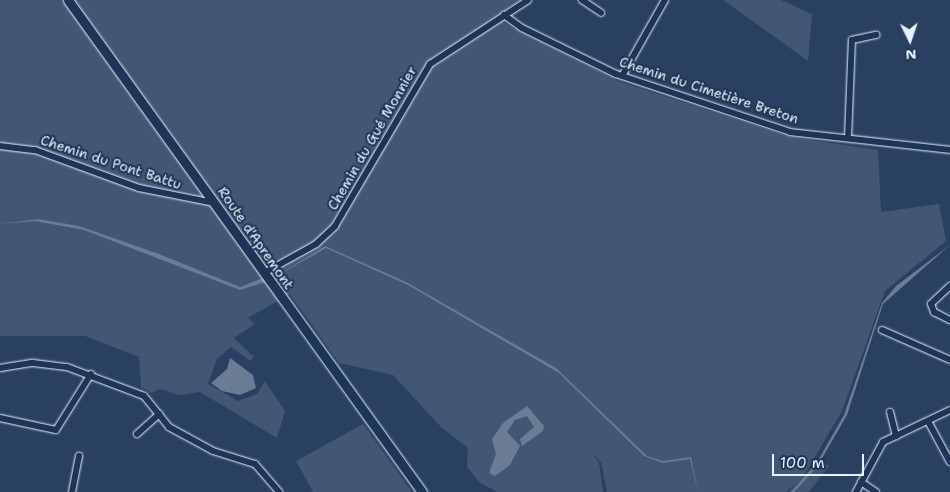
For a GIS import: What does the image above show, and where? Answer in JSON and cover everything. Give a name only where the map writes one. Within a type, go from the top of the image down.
[{"type":"street","name":"Route d'Apremont","points":[[68,0],[422,492]]},
{"type":"street","name":"Chemin du Gué Monnier","points":[[264,273],[316,244],[335,226],[430,64],[528,0]]},
{"type":"street","points":[[582,0],[601,13]]},
{"type":"street","points":[[622,76],[665,0]]},
{"type":"street","name":"Chemin du Cimetière Breton","points":[[504,15],[522,28],[622,76],[790,132],[950,150]]},
{"type":"street","points":[[848,138],[852,40],[876,36]]},
{"type":"street","name":"Chemin du Pont Battu","points":[[0,146],[35,150],[139,188],[214,203]]},
{"type":"street","points":[[950,286],[931,304],[934,312],[950,320]]},
{"type":"street","points":[[882,330],[950,360]]},
{"type":"street","points":[[0,368],[48,363],[91,374],[144,396],[169,427],[213,452],[261,468],[279,492]]},
{"type":"street","points":[[0,418],[56,430],[91,374]]},
{"type":"street","points":[[856,492],[878,447],[896,436],[929,423],[950,410]]},
{"type":"street","points":[[890,412],[896,436]]},
{"type":"street","points":[[137,434],[158,414]]},
{"type":"street","points":[[929,423],[950,462]]},
{"type":"street","points":[[72,492],[79,456]]},
{"type":"street","points":[[861,482],[876,492]]},
{"type":"shaded area","points":[[0,0],[521,0],[500,13],[504,23],[620,82],[790,137],[878,150],[881,212],[939,204],[946,241],[885,291],[842,411],[803,477],[818,460],[829,466],[809,492],[789,492],[797,483],[786,492],[607,492],[601,462],[590,452],[599,462],[603,492],[497,492],[479,482],[467,467],[468,448],[441,427],[393,375],[339,363],[290,294],[248,318],[255,324],[234,338],[254,357],[250,361],[231,347],[217,359],[208,384],[238,401],[257,394],[265,381],[285,411],[277,438],[200,392],[179,395],[160,389],[151,393],[141,387],[139,357],[85,336],[0,336]]},
{"type":"shaded area","points":[[723,0],[781,0],[812,14],[808,61]]},
{"type":"shaded area","points":[[38,219],[79,226],[159,254],[240,287],[263,278],[265,282],[240,290],[84,230],[35,221],[0,224]]},
{"type":"shaded area","points":[[950,245],[883,304],[847,415],[817,467],[794,492],[791,492],[816,464],[844,415],[882,303],[896,286]]},
{"type":"shaded area","points":[[325,246],[406,282],[556,368],[647,456],[663,461],[691,457],[698,492],[690,459],[663,463],[644,456],[559,373],[408,285],[326,248],[273,278]]},
{"type":"shaded area","points":[[230,358],[253,375],[256,388],[240,395],[222,391],[211,383],[227,369]]},
{"type":"shaded area","points":[[527,406],[544,426],[543,431],[522,446],[520,439],[534,427],[527,416],[515,420],[507,432],[520,446],[510,465],[495,476],[489,473],[496,454],[492,439],[503,423]]},
{"type":"shaded area","points":[[363,424],[412,492],[313,492],[296,461]]}]
